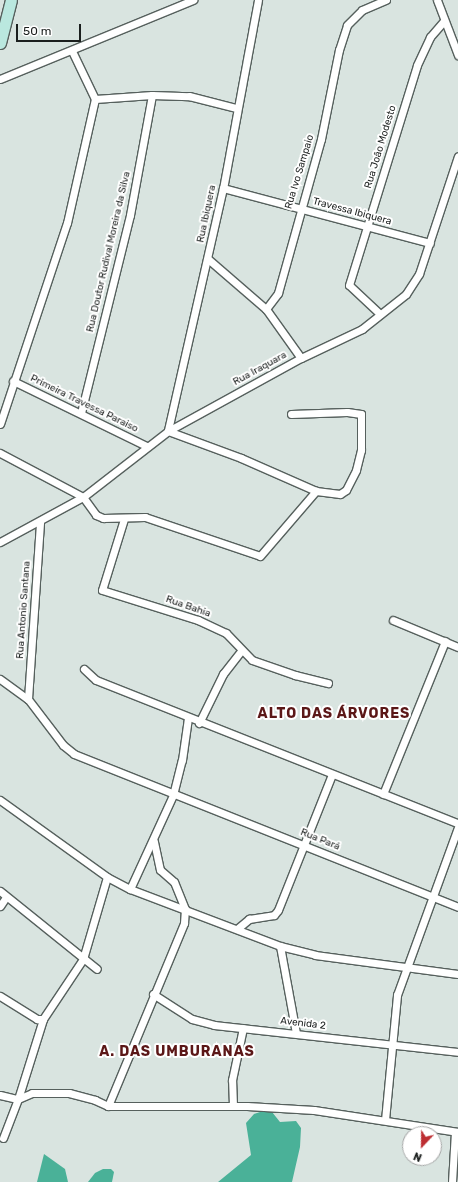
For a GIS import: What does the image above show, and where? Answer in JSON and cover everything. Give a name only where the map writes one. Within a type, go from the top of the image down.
[{"type":"street","points":[[0,43],[2,30],[12,0]]},
{"type":"street","points":[[0,79],[192,0]]},
{"type":"street","name":"Rua Ibiquera","points":[[168,431],[223,188],[236,108],[258,0]]},
{"type":"street","name":"Rua Ivo Sampaio","points":[[266,308],[278,293],[300,208],[321,139],[339,50],[347,25],[362,10],[386,0]]},
{"type":"street","points":[[437,0],[458,54]]},
{"type":"street","name":"Rua João Modesto","points":[[380,314],[349,285],[422,52],[430,37],[444,20]]},
{"type":"street","points":[[0,424],[13,380],[67,223],[95,98],[72,50]]},
{"type":"street","points":[[95,98],[152,95],[189,96],[236,108]]},
{"type":"street","name":"Rua Doutor Rudival Moreira da Silva","points":[[81,413],[130,215],[152,95]]},
{"type":"street","name":"Rua Iraquara","points":[[0,542],[40,522],[83,497],[146,446],[168,431],[301,358],[362,328],[406,294],[412,286],[430,243],[458,156]]},
{"type":"street","name":"Travessa Ibiquera","points":[[223,188],[430,243]]},
{"type":"street","points":[[208,259],[266,308],[301,358]]},
{"type":"street","name":"Primeira Travessa Paraiso","points":[[13,380],[146,446]]},
{"type":"street","points":[[168,431],[241,458],[316,491],[340,494],[346,490],[356,470],[361,450],[361,414],[347,412],[291,414]]},
{"type":"street","points":[[0,453],[83,497],[96,515],[103,518],[145,517],[260,556],[316,491]]},
{"type":"street","name":"Rua Bahia","points":[[124,518],[102,590],[213,626],[234,640],[241,651],[252,660],[268,667],[328,683]]},
{"type":"street","name":"Rua Antonio Santana","points":[[28,699],[40,522]]},
{"type":"street","points":[[393,620],[458,647]]},
{"type":"street","points":[[383,794],[445,641]]},
{"type":"street","points":[[200,723],[223,674],[241,651]]},
{"type":"street","points":[[84,669],[96,680],[200,723],[458,823]]},
{"type":"street","name":"Rua Pará","points":[[0,679],[28,699],[63,745],[74,754],[173,795],[458,906]]},
{"type":"street","points":[[130,889],[154,841],[173,795],[182,760],[188,718]]},
{"type":"street","points":[[237,929],[249,919],[274,915],[332,774]]},
{"type":"street","points":[[0,800],[107,877],[130,889],[280,946],[314,955],[458,974]]},
{"type":"street","points":[[385,1120],[397,995],[434,897],[458,827]]},
{"type":"street","points":[[108,1106],[184,923],[185,909],[174,882],[160,870],[154,841]]},
{"type":"street","points":[[3,1138],[18,1099],[43,1019],[83,959],[107,877]]},
{"type":"street","points":[[0,891],[83,959],[97,968]]},
{"type":"street","points":[[0,906],[6,897]]},
{"type":"street","points":[[280,946],[296,1033]]},
{"type":"street","name":"Avenida 2","points":[[154,994],[192,1019],[243,1028],[458,1052]]},
{"type":"street","points":[[0,996],[36,1019],[43,1019]]},
{"type":"street","points":[[233,1106],[232,1080],[243,1028]]},
{"type":"street","points":[[0,1095],[18,1099],[32,1093],[69,1093],[95,1100],[108,1106],[233,1106],[314,1110],[456,1132],[452,1182]]},
{"type":"green space","points":[[263,1111],[272,1112],[280,1122],[296,1121],[301,1128],[300,1147],[292,1182],[218,1182],[251,1155],[246,1123],[254,1114]]},
{"type":"green space","points":[[44,1154],[65,1169],[68,1182],[37,1182]]},
{"type":"green space","points":[[103,1169],[111,1169],[114,1172],[112,1182],[88,1182],[95,1173]]},
{"type":"district","name":"ALTO DAS ÁRVORES","points":[[334,714]]},
{"type":"district","name":"A. DAS UMBURANAS","points":[[177,1052]]}]
